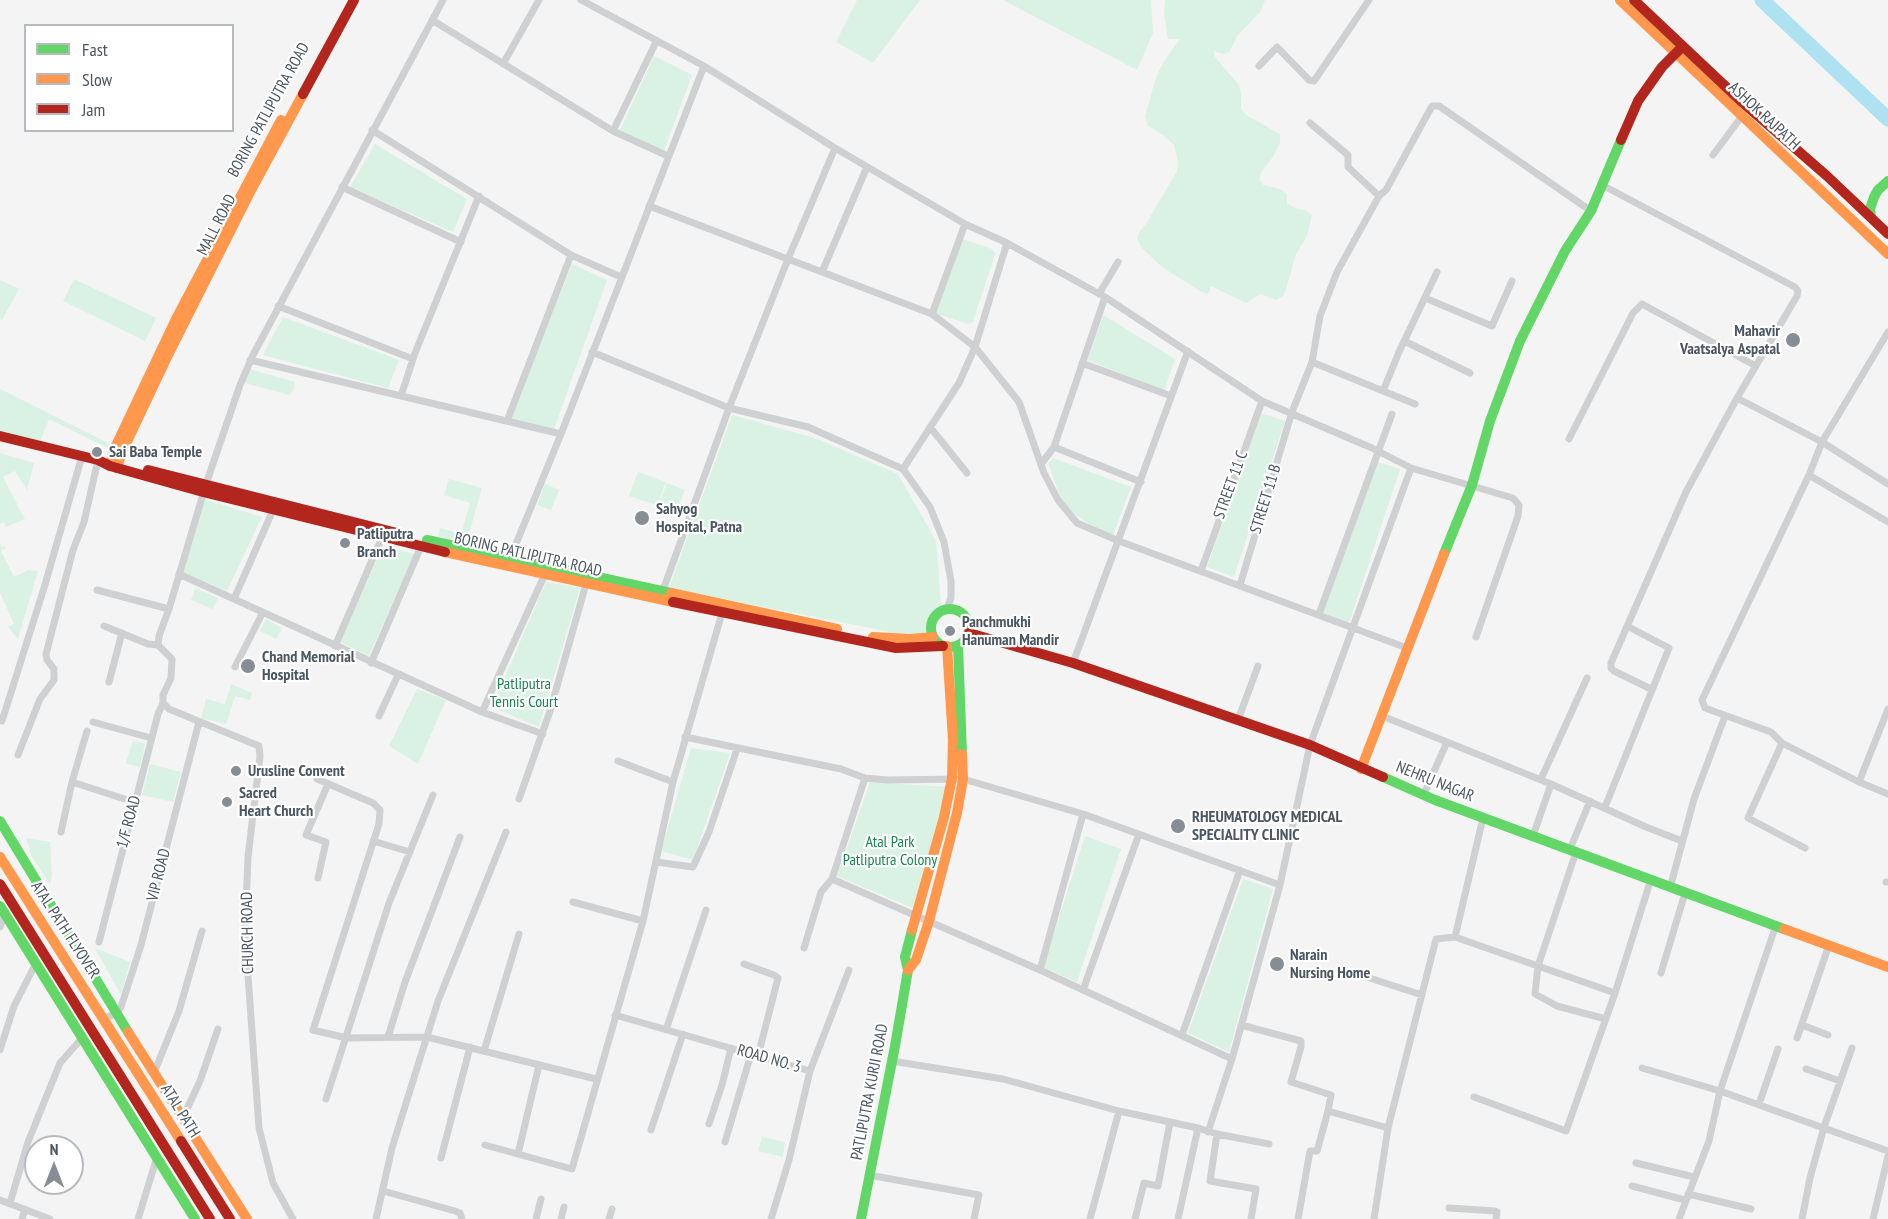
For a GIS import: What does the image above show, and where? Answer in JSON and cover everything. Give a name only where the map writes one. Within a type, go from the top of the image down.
[{"type":"street","points":[[337,25],[346,0]]},
{"type":"street","name":"MALL ROAD","points":[[110,464],[122,452],[162,357],[247,190],[337,25],[354,0]]},
{"type":"street","points":[[104,626],[148,644],[158,645],[204,488],[250,360],[443,0]]},
{"type":"street","points":[[503,64],[539,0]]},
{"type":"street","points":[[580,0],[704,66],[835,148],[965,224],[1007,243],[1102,296],[1262,401],[1292,412],[1411,468],[1472,484],[1513,498],[1519,505],[1519,510],[1476,637]]},
{"type":"street","points":[[1259,66],[1277,48],[1309,80],[1314,81],[1369,0]]},
{"type":"street","name":"ASHOK RAJPATH","points":[[1620,0],[1742,102],[1888,234]]},
{"type":"street","name":"ASHOK RAJPATH","points":[[1634,0],[1742,116],[1888,254]]},
{"type":"street","points":[[432,20],[613,131],[668,156]]},
{"type":"street","points":[[613,131],[656,42]]},
{"type":"street","points":[[1361,769],[1472,484],[1490,421],[1513,359],[1565,251],[1591,211],[1638,101],[1662,67],[1679,49]]},
{"type":"street","points":[[509,562],[704,66]]},
{"type":"street","name":"STREET 11 B","points":[[1240,585],[1292,412],[1312,362],[1320,316],[1337,272],[1378,196],[1386,190],[1430,109],[1436,105],[1591,211]]},
{"type":"street","points":[[1713,155],[1742,116]]},
{"type":"street","points":[[1310,123],[1348,155],[1347,166],[1378,196]]},
{"type":"street","points":[[372,130],[571,255],[621,277]]},
{"type":"street","points":[[661,596],[729,408],[835,148]]},
{"type":"street","points":[[822,272],[867,167]]},
{"type":"street","points":[[1871,218],[1871,203],[1878,190],[1888,181]]},
{"type":"street","points":[[1602,185],[1795,287],[1798,291],[1686,492],[1611,668],[1651,689]]},
{"type":"street","points":[[342,187],[461,242]]},
{"type":"street","points":[[1846,194],[1860,195],[1878,190]]},
{"type":"street","points":[[401,396],[413,359],[479,196]]},
{"type":"street","points":[[649,206],[932,314],[975,347],[1019,402],[1041,464],[1058,501],[1077,522],[1119,541],[1407,648]]},
{"type":"street","points":[[932,314],[965,224]]},
{"type":"street","points":[[903,469],[959,383],[975,347],[1007,243]]},
{"type":"street","points":[[507,421],[571,255]]},
{"type":"street","points":[[1041,464],[1054,447],[1102,296],[1118,261]]},
{"type":"street","points":[[1383,391],[1437,272]]},
{"type":"street","points":[[1425,298],[1492,326],[1512,280]]},
{"type":"street","points":[[1569,439],[1633,313],[1642,304],[1756,366]]},
{"type":"street","points":[[278,306],[413,359]]},
{"type":"street","points":[[1888,332],[1822,442],[1809,475],[1702,700],[1705,708],[1771,732],[1782,743],[1888,794]]},
{"type":"street","points":[[1404,341],[1470,373]]},
{"type":"street","points":[[1073,663],[1188,351]]},
{"type":"street","points":[[592,352],[729,408],[808,427],[903,469],[930,507],[945,542],[951,580],[951,598],[947,609]]},
{"type":"street","points":[[250,360],[561,434]]},
{"type":"street","points":[[1312,362],[1415,404]]},
{"type":"street","points":[[1082,363],[1171,396]]},
{"type":"street","points":[[1737,398],[1822,442],[1888,484]]},
{"type":"street","name":"STREET 11 C","points":[[1201,571],[1262,401]]},
{"type":"street","points":[[1319,614],[1392,414]]},
{"type":"street","points":[[930,428],[967,474]]},
{"type":"street","name":"BORING PATLIPUTRA ROAD","points":[[0,436],[384,534]]},
{"type":"street","points":[[1054,447],[1141,482]]},
{"type":"street","points":[[2,721],[82,456]]},
{"type":"street","points":[[18,755],[40,699],[54,680],[54,669],[47,660],[46,654],[73,550],[110,464]]},
{"type":"street","points":[[1208,1132],[1232,1059],[1280,885],[1310,745],[1411,468]]},
{"type":"street","points":[[1809,475],[1888,522]]},
{"type":"street","name":"BORING PATLIPUTRA ROAD","points":[[204,488],[273,510],[896,648],[950,646]]},
{"type":"street","points":[[234,599],[273,510]]},
{"type":"street","points":[[335,646],[384,534]]},
{"type":"street","points":[[371,663],[423,543]]},
{"type":"street","name":"BORING PATLIPUTRA ROAD","points":[[509,562],[586,584],[661,596],[722,613],[875,638],[933,637]]},
{"type":"street","points":[[179,574],[482,712],[543,734]]},
{"type":"street","points":[[482,712],[545,574]]},
{"type":"street","points":[[519,799],[543,734],[586,584]]},
{"type":"street","points":[[97,590],[169,609]]},
{"type":"street","points":[[947,609],[959,610],[968,620],[969,633],[965,640],[950,646],[933,637],[932,623],[940,611],[947,609]]},
{"type":"street","points":[[235,667],[263,612]]},
{"type":"street","points":[[485,1145],[572,1169],[643,921],[673,782],[722,613]]},
{"type":"street","points":[[1605,807],[1669,648],[1627,626]]},
{"type":"street","points":[[109,682],[122,633]]},
{"type":"street","name":"NEHRU NAGAR","points":[[969,633],[1073,663],[1310,745],[1361,769],[1483,818],[1888,967]]},
{"type":"street","name":"1/F ROAD","points":[[99,942],[134,802],[163,703],[163,695],[171,678],[172,662],[158,645]]},
{"type":"street","name":"PATLIPUTRA KURJI ROAD","points":[[908,970],[916,960],[957,813],[950,646]]},
{"type":"street","points":[[1238,720],[1258,666]]},
{"type":"street","points":[[379,716],[398,675]]},
{"type":"street","points":[[1541,779],[1587,678]]},
{"type":"street","name":"CHURCH ROAD","points":[[163,703],[169,709],[259,746],[260,756],[248,857],[245,934],[248,978],[259,1128],[273,1183],[293,1219]]},
{"type":"street","points":[[1859,782],[1888,709]]},
{"type":"street","points":[[1382,716],[1541,779],[1682,841]]},
{"type":"street","points":[[1670,888],[1694,799],[1725,716]]},
{"type":"street","points":[[93,722],[152,738]]},
{"type":"street","name":"VIP ROAD","points":[[116,1013],[121,1007],[141,945],[199,722]]},
{"type":"street","points":[[61,832],[72,782],[87,731]]},
{"type":"street","points":[[685,737],[841,769],[865,778],[888,780],[957,778],[1083,814],[1280,885]]},
{"type":"street","points":[[1424,794],[1447,742]]},
{"type":"street","points":[[1782,743],[1748,818],[1805,848]]},
{"type":"street","points":[[656,862],[693,867],[709,832],[737,748]]},
{"type":"street","points":[[618,761],[673,782]]},
{"type":"street","points":[[804,948],[821,892],[832,879],[865,778]]},
{"type":"street","name":"PATLIPUTRA KURJI ROAD","points":[[861,1219],[908,970],[905,957],[957,778]]},
{"type":"street","points":[[317,779],[378,806],[380,816],[313,1029],[347,1038],[427,1037],[597,1079]]},
{"type":"street","points":[[72,782],[134,802]]},
{"type":"street","points":[[318,878],[326,842],[306,835],[328,784]]},
{"type":"street","points":[[1533,836],[1551,784]]},
{"type":"street","points":[[326,1099],[389,903],[433,795]]},
{"type":"street","points":[[1590,801],[1538,966],[1535,994],[1557,1006],[1605,1019]]},
{"type":"street","points":[[1040,970],[1083,814]]},
{"type":"street","points":[[1455,937],[1483,818]]},
{"type":"street","points":[[0,821],[116,1013],[247,1219]]},
{"type":"street","points":[[376,1219],[392,1148],[438,1001],[506,832]]},
{"type":"street","points":[[1083,990],[1139,834]]},
{"type":"street","points":[[388,1037],[405,982],[460,837]]},
{"type":"street","points":[[374,841],[410,852]]},
{"type":"street","name":"ATAL PATH FLYOVER","points":[[0,857],[104,1019]]},
{"type":"street","points":[[1182,1035],[1240,870]]},
{"type":"street","points":[[832,879],[1040,970],[1232,1059]]},
{"type":"street","points":[[1474,1097],[1566,1131],[1615,993],[1651,879]]},
{"type":"street","name":"ATAL PATH FLYOVER","points":[[0,884],[91,1028]]},
{"type":"street","points":[[1661,973],[1685,893]]},
{"type":"street","points":[[573,902],[643,921]]},
{"type":"street","points":[[0,927],[2,910]]},
{"type":"street","points":[[2,910],[194,1218]]},
{"type":"street","points":[[666,1029],[706,910]]},
{"type":"street","points":[[1679,1219],[1709,1141],[1720,1091],[1776,925]]},
{"type":"street","points":[[154,1073],[179,1011],[202,932]]},
{"type":"street","points":[[484,1051],[519,933]]},
{"type":"street","points":[[1374,1219],[1388,1128],[1436,939],[1455,937],[1615,993]]},
{"type":"street","points":[[1797,1038],[1829,945]]},
{"type":"street","points":[[726,1142],[778,978],[744,964]]},
{"type":"street","points":[[0,1050],[14,1006],[33,969],[37,966]]},
{"type":"street","points":[[810,1071],[849,970]]},
{"type":"street","points":[[1351,972],[1422,995]]},
{"type":"street","points":[[104,1019],[116,1013]]},
{"type":"street","name":"ROAD NO. 3","points":[[615,1015],[810,1071],[789,1160],[771,1219]]},
{"type":"street","name":"ATAL PATH","points":[[104,1019],[230,1219]]},
{"type":"street","points":[[1241,1025],[1300,1040],[1301,1047],[1292,1082],[1331,1095],[1317,1151],[1310,1151],[1298,1219]]},
{"type":"street","points":[[1802,1025],[1828,1035]]},
{"type":"street","points":[[10,1203],[28,1142],[60,1063],[91,1028]]},
{"type":"street","name":"ATAL PATH","points":[[91,1028],[210,1219]]},
{"type":"street","points":[[183,1117],[200,1081],[218,1029]]},
{"type":"street","points":[[651,1130],[683,1034]]},
{"type":"street","points":[[441,1158],[470,1047]]},
{"type":"street","points":[[709,1124],[731,1048]]},
{"type":"street","points":[[1759,1104],[1778,1048]]},
{"type":"street","points":[[1802,1219],[1824,1127],[1852,1048]]},
{"type":"street","points":[[892,1061],[1003,1079],[1119,1112],[1269,1144]]},
{"type":"street","points":[[518,1154],[539,1065]]},
{"type":"street","points":[[1642,1068],[1759,1104],[1888,1151]]},
{"type":"street","points":[[1806,1069],[1840,1082]]},
{"type":"street","points":[[1090,1219],[1119,1112]]},
{"type":"street","points":[[1328,1112],[1388,1128]]},
{"type":"street","points":[[1135,1219],[1144,1183],[1158,1186],[1170,1122]]},
{"type":"street","points":[[1178,1219],[1198,1128]]},
{"type":"street","points":[[1217,1134],[1210,1181],[1256,1189],[1251,1219]]},
{"type":"street","points":[[1874,1219],[1888,1156]]},
{"type":"street","points":[[138,1219],[157,1157]]},
{"type":"street","points":[[1636,1162],[1694,1177]]},
{"type":"street","points":[[869,1175],[979,1195],[974,1219]]},
{"type":"street","points":[[1632,1186],[1751,1209]]},
{"type":"street","points":[[383,1191],[455,1211],[462,1215],[462,1219]]},
{"type":"street","points":[[536,1219],[541,1199]]},
{"type":"street","points":[[0,1200],[50,1219]]},
{"type":"street","points":[[561,1219],[564,1208]]},
{"type":"street","points":[[1449,1208],[1497,1212],[1496,1219]]},
{"type":"street","points":[[22,1219],[25,1209]]},
{"type":"street","points":[[609,1219],[612,1209]]},
{"type":"green space","points":[[857,0],[920,0],[873,63],[836,42]]},
{"type":"green space","points":[[1003,0],[1151,0],[1153,33],[1137,70]]},
{"type":"green space","points":[[1165,0],[1265,0],[1261,11],[1237,36],[1230,51],[1225,54],[1214,51],[1215,57],[1239,85],[1241,109],[1246,115],[1280,134],[1280,142],[1273,157],[1259,179],[1263,185],[1280,189],[1287,194],[1287,203],[1312,215],[1306,238],[1296,254],[1286,289],[1283,296],[1276,300],[1260,294],[1246,303],[1211,286],[1208,294],[1200,291],[1162,267],[1141,247],[1137,238],[1177,171],[1178,162],[1174,145],[1148,126],[1145,117],[1156,77],[1180,39],[1168,39],[1164,12]]},
{"type":"green space","points":[[654,56],[692,75],[664,151],[620,130]]},
{"type":"green space","points":[[375,144],[467,199],[453,232],[350,187]]},
{"type":"green space","points":[[962,239],[992,249],[995,254],[973,322],[968,324],[935,313]]},
{"type":"green space","points":[[572,264],[607,280],[554,429],[510,419]]},
{"type":"green space","points":[[74,279],[156,318],[145,341],[63,301]]},
{"type":"green space","points":[[0,280],[19,289],[2,320],[0,319]]},
{"type":"green space","points":[[1103,315],[1175,359],[1164,391],[1088,360]]},
{"type":"green space","points":[[283,317],[399,360],[388,388],[263,355]]},
{"type":"green space","points":[[249,369],[295,382],[294,390],[289,395],[245,383]]},
{"type":"green space","points":[[0,389],[114,446],[110,449],[49,419],[40,442],[0,432]]},
{"type":"green space","points":[[1261,413],[1285,421],[1234,577],[1207,567]]},
{"type":"green space","points":[[732,415],[815,438],[898,474],[936,541],[941,604],[933,619],[933,631],[906,635],[669,588]]},
{"type":"green space","points":[[0,453],[34,463],[27,490],[15,471],[3,477],[25,519],[6,527],[4,522],[0,524]]},
{"type":"green space","points":[[1053,458],[1131,487],[1113,535],[1095,528],[1073,513],[1061,499],[1048,463]]},
{"type":"green space","points":[[1378,462],[1400,469],[1349,623],[1322,613]]},
{"type":"green space","points":[[638,472],[666,482],[657,505],[629,496]]},
{"type":"green space","points":[[449,479],[482,488],[466,544],[438,536],[440,528],[461,534],[470,503],[444,495]]},
{"type":"green space","points":[[667,483],[685,490],[676,513],[658,506]]},
{"type":"green space","points":[[545,484],[559,490],[551,510],[537,505]]},
{"type":"green space","points":[[204,499],[262,517],[227,591],[182,572]]},
{"type":"green space","points":[[0,543],[6,548],[1,551],[14,577],[28,570],[38,571],[18,639],[8,627],[14,624],[0,593]]},
{"type":"green space","points":[[383,546],[414,554],[369,656],[340,642]]},
{"type":"green space","name":"Patliputra Tennis Court","points":[[546,582],[580,588],[539,727],[492,707]]},
{"type":"green space","points":[[195,588],[218,598],[213,609],[191,600]]},
{"type":"green space","points":[[266,619],[282,628],[276,639],[260,631]]},
{"type":"green space","points":[[231,684],[252,693],[250,700],[235,696],[226,724],[201,718],[206,699],[225,704]]},
{"type":"green space","points":[[417,689],[446,700],[418,764],[389,746]]},
{"type":"green space","points":[[133,740],[145,744],[140,767],[126,763]]},
{"type":"green space","points":[[691,748],[730,753],[693,860],[661,851]]},
{"type":"green space","points":[[150,764],[181,772],[173,802],[142,795]]},
{"type":"green space","name":"Atal Park Patliputra Colony","points":[[870,782],[950,787],[920,911],[837,876]]},
{"type":"green space","points":[[1085,836],[1121,849],[1077,982],[1043,967]]},
{"type":"green space","points":[[26,838],[50,842],[52,876],[50,884],[32,857]]},
{"type":"green space","points":[[1243,879],[1273,889],[1229,1052],[1188,1033]]},
{"type":"green space","points":[[95,948],[130,962],[121,995]]},
{"type":"green space","points":[[762,1137],[785,1142],[783,1157],[758,1151]]},
{"type":"waterway","points":[[1762,0],[1888,119]]},
{"type":"traffic: fast","points":[[1444,554],[1472,485],[1490,421],[1520,341],[1565,251],[1591,211],[1621,140]]},
{"type":"traffic: fast","points":[[1871,217],[1870,209],[1874,197],[1888,181]]},
{"type":"traffic: fast","points":[[427,540],[671,593]]},
{"type":"traffic: fast","points":[[950,609],[964,614],[969,628],[964,642],[950,647],[936,642],[931,628],[936,614],[950,609]]},
{"type":"traffic: fast","points":[[958,645],[962,754]]},
{"type":"traffic: fast","points":[[1383,777],[1435,800],[1784,929]]},
{"type":"traffic: fast","points":[[0,821],[128,1032]]},
{"type":"traffic: fast","points":[[0,906],[195,1219]]},
{"type":"traffic: fast","points":[[861,1219],[895,1046],[908,970],[905,957],[912,930]]},
{"type":"traffic: slow","points":[[1620,0],[1888,254]]},
{"type":"traffic: slow","points":[[117,468],[122,452],[166,359],[250,192],[303,94]]},
{"type":"traffic: slow","points":[[110,466],[113,452],[177,317],[281,120]]},
{"type":"traffic: slow","points":[[445,552],[673,602]]},
{"type":"traffic: slow","points":[[1361,769],[1444,554]]},
{"type":"traffic: slow","points":[[671,593],[837,629]]},
{"type":"traffic: slow","points":[[873,637],[910,639],[933,637]]},
{"type":"traffic: slow","points":[[912,930],[944,817],[952,778],[953,740],[947,646]]},
{"type":"traffic: slow","points":[[908,970],[916,960],[929,921],[957,813],[963,779],[962,754]]},
{"type":"traffic: slow","points":[[0,857],[181,1141]]},
{"type":"traffic: slow","points":[[1784,929],[1888,967]]},
{"type":"traffic: slow","points":[[128,1032],[247,1219]]},
{"type":"traffic: jam","points":[[303,94],[354,0]]},
{"type":"traffic: jam","points":[[1634,0],[1742,102],[1827,176],[1888,234]]},
{"type":"traffic: jam","points":[[1621,140],[1638,101],[1662,67],[1682,47]]},
{"type":"traffic: jam","points":[[0,436],[98,460],[110,466],[203,492],[445,552]]},
{"type":"traffic: jam","points":[[148,470],[401,534]]},
{"type":"traffic: jam","points":[[673,602],[896,648],[943,646]]},
{"type":"traffic: jam","points":[[969,633],[1073,663],[1310,745],[1383,777]]},
{"type":"traffic: jam","points":[[0,884],[210,1219]]},
{"type":"traffic: jam","points":[[181,1141],[230,1219]]},
{"type":"place","name":"Mahavir Vaatsalya Aspatal","points":[[1793,340]]},
{"type":"place","name":"Sai Baba Temple","points":[[97,452]]},
{"type":"place","name":"Sahyog Hospital, Patna","points":[[642,518]]},
{"type":"place","name":"Patliputra Branch","points":[[345,543]]},
{"type":"place","name":"Panchmukhi Hanuman Mandir","points":[[950,631]]},
{"type":"place","name":"Chand Memorial Hospital","points":[[248,666]]},
{"type":"place","name":"Urusline Convent","points":[[236,771]]},
{"type":"place","name":"Sacred Heart Church","points":[[227,802]]},
{"type":"place","name":"RHEUMATOLOGY MEDICAL SPECIALITY CLINIC","points":[[1178,826]]},
{"type":"place","name":"Narain Nursing Home","points":[[1277,964]]}]
